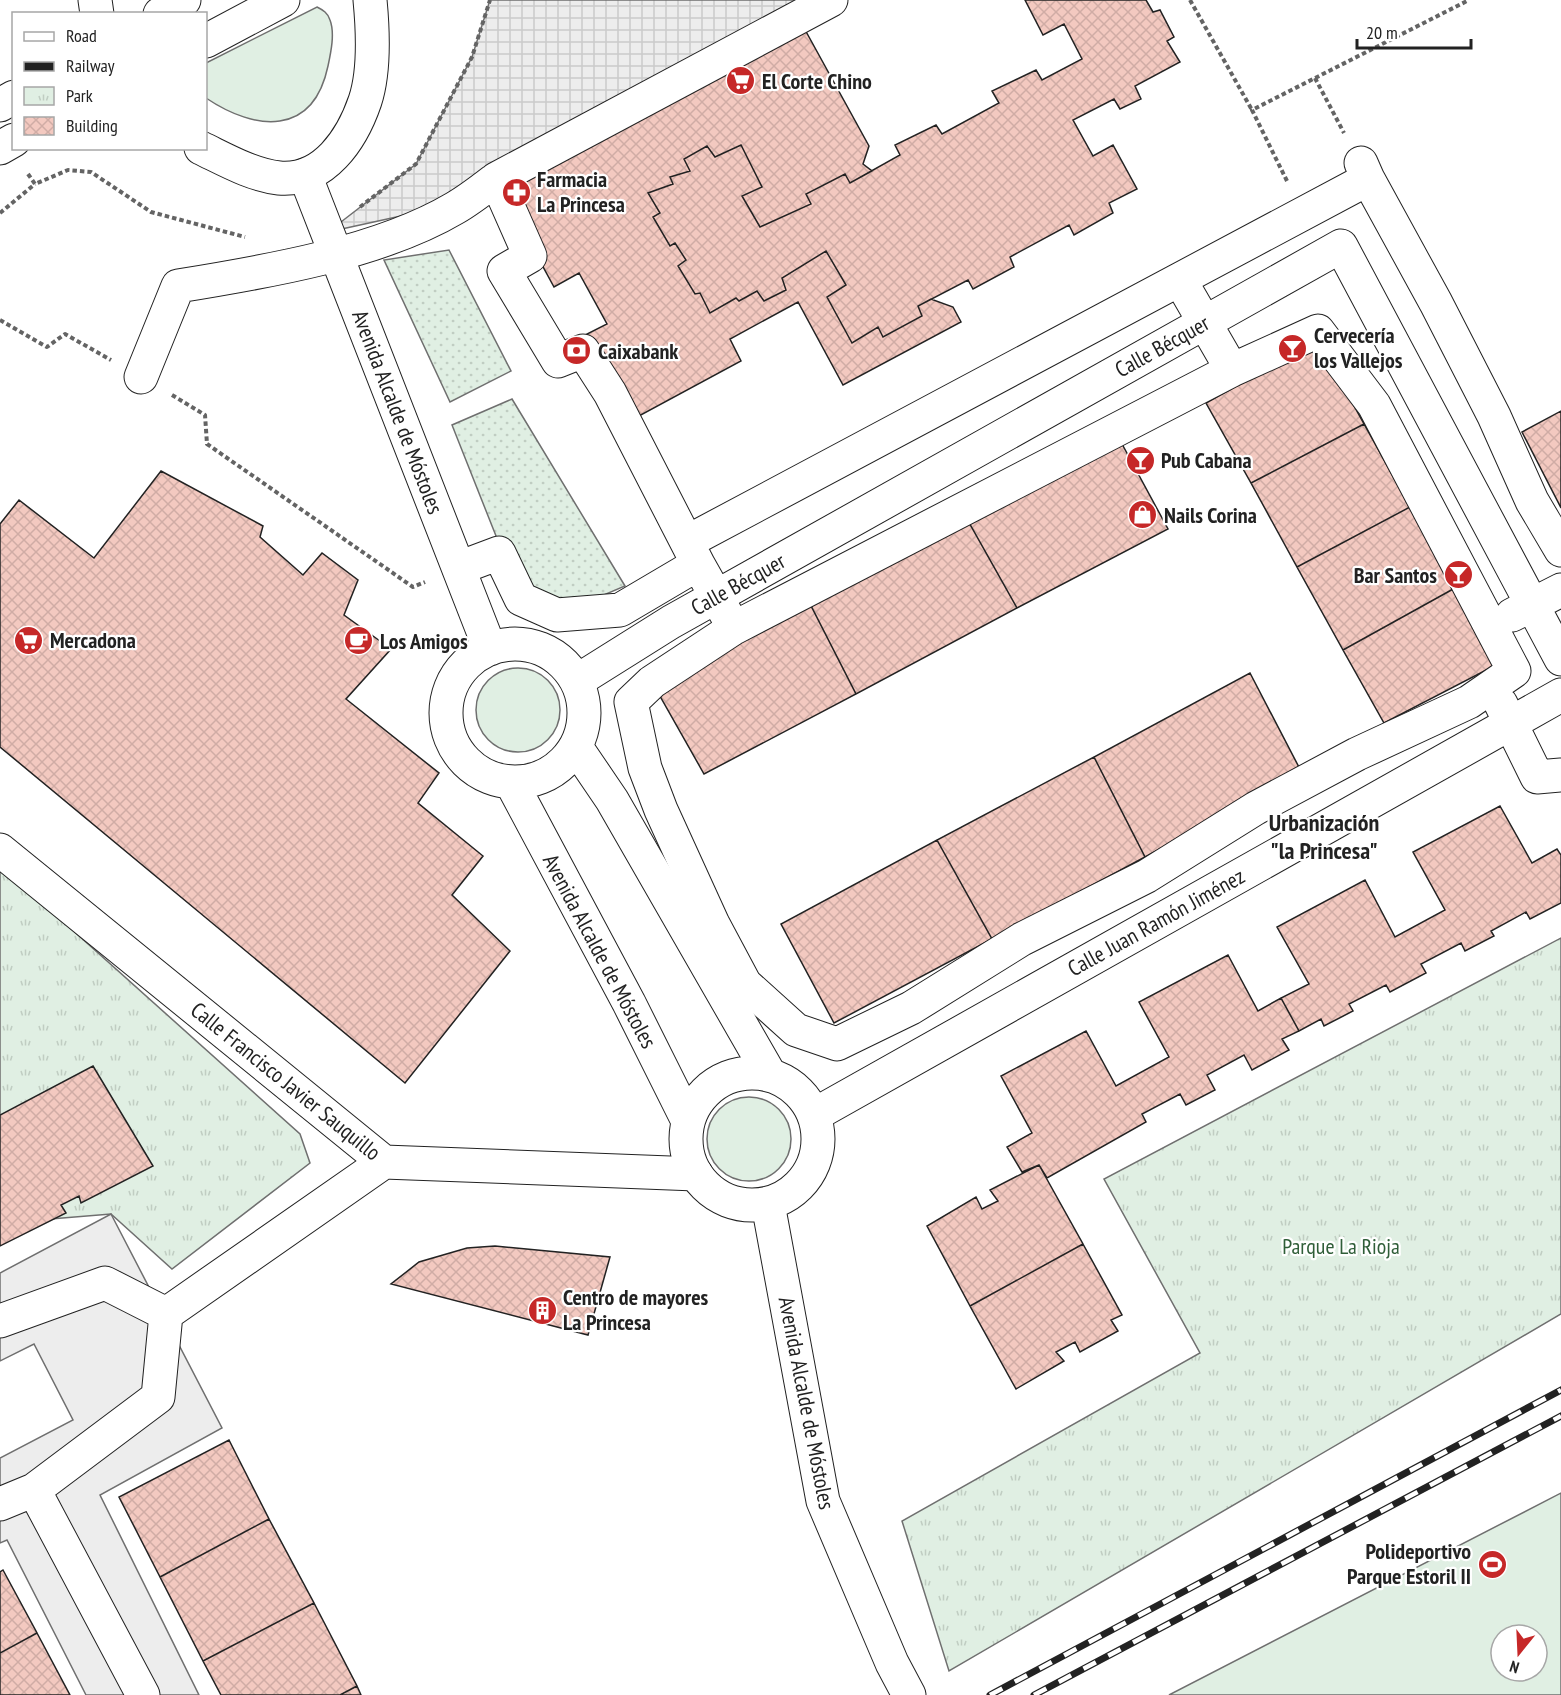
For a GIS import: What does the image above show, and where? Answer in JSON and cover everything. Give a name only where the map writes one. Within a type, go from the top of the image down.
[{"type":"street","points":[[163,12],[184,0]]},
{"type":"street","points":[[207,40],[283,0]]},
{"type":"street","points":[[205,150],[249,170],[279,178],[305,176],[324,166],[347,139],[366,100],[371,57],[370,0]]},
{"type":"street","points":[[141,377],[178,286],[279,269],[379,242],[454,209],[496,179],[831,0]]},
{"type":"street","points":[[459,568],[499,553],[521,599],[557,615],[620,610],[693,553],[1305,212],[1364,171],[1437,303],[1494,416],[1532,501],[1561,550]]},
{"type":"street","name":"Avenida Alcalde de Móstoles","points":[[305,176],[490,649]]},
{"type":"street","points":[[496,179],[530,256],[504,271],[558,361],[583,351],[610,393],[734,628]]},
{"type":"street","name":"Calle Bécquer","points":[[577,681],[717,596],[1341,246],[1561,659]]},
{"type":"street","points":[[1180,280],[1232,370]]},
{"type":"street","points":[[1318,331],[1374,405],[1514,671],[1469,702],[1358,754],[1256,808],[1147,876],[1022,939],[911,1008],[837,1044],[796,1030],[746,984],[713,924],[660,810],[645,768],[631,702],[652,682],[734,628],[1232,370],[1318,331]]},
{"type":"street","points":[[1490,625],[1533,606],[1561,590]]},
{"type":"street","points":[[515,644],[540,648],[561,661],[577,681],[584,702],[584,725],[576,747],[560,766],[537,779],[511,782],[488,777],[469,764],[455,746],[447,724],[447,700],[455,679],[470,661],[490,649],[515,644]]},
{"type":"street","points":[[1493,685],[1509,723],[1537,777],[1561,775]]},
{"type":"street","name":"Calle Juan Ramón Jiménez","points":[[814,1115],[1561,695]]},
{"type":"street","points":[[576,747],[612,800],[770,1075]]},
{"type":"street","name":"Avenida Alcalde de Móstoles","points":[[511,782],[629,1003],[688,1121]]},
{"type":"street","name":"Calle Francisco Javier Sauquillo","points":[[0,850],[384,1162],[696,1174]]},
{"type":"street","points":[[749,1073],[770,1075],[796,1090],[814,1115],[819,1136],[816,1159],[806,1179],[789,1194],[768,1204],[748,1206],[727,1201],[710,1190],[696,1174],[688,1158],[685,1140],[688,1121],[697,1102],[711,1087],[720,1082],[749,1073]]},
{"type":"street","points":[[0,1504],[34,1490],[158,1397],[166,1314],[384,1162]]},
{"type":"street","name":"Avenida Alcalde de Móstoles","points":[[768,1204],[823,1501],[892,1663],[909,1695]]},
{"type":"street","points":[[0,1321],[105,1283],[166,1314]]},
{"type":"street","points":[[34,1490],[143,1695]]},
{"type":"path","points":[[1190,0],[1252,110],[1295,197],[1305,212]]},
{"type":"path","points":[[1252,110],[1469,0]]},
{"type":"path","points":[[0,213],[35,184]]},
{"type":"path","points":[[0,320],[47,347],[65,334],[205,415],[207,444],[413,587],[459,568]]},
{"type":"green space","points":[[317,7],[329,18],[332,43],[328,66],[320,89],[310,106],[296,116],[280,121],[262,121],[244,117],[207,99],[207,62]]},
{"type":"green space","points":[[449,250],[511,371],[450,402],[384,260]]},
{"type":"green space","points":[[512,399],[625,586],[557,615],[521,599],[452,425]]},
{"type":"green space","points":[[518,668],[534,671],[548,680],[557,694],[560,710],[557,726],[548,740],[534,749],[518,752],[502,749],[488,740],[479,726],[476,710],[479,694],[488,680],[502,671]]},
{"type":"green space","points":[[0,865],[300,1134],[310,1163],[172,1269],[111,1214],[14,1222],[0,1231]]},
{"type":"green space","name":"Parque La Rioja","points":[[1561,938],[1561,1314],[949,1671],[902,1521],[1200,1353],[1104,1179]]},
{"type":"green space","points":[[749,1097],[765,1100],[779,1109],[788,1123],[791,1139],[788,1155],[779,1169],[765,1178],[749,1181],[733,1178],[719,1169],[710,1155],[707,1139],[710,1123],[719,1109],[733,1100]]},
{"type":"green space","name":"Polideportivo Parque Estoril II","points":[[1561,1493],[1561,1695],[1169,1695]]},
{"type":"shaded area","points":[[490,0],[832,0],[442,207],[328,232],[416,164],[472,57]]},
{"type":"shaded area","points":[[111,1214],[222,1428],[100,1495],[199,1695],[86,1695],[7,1540],[0,1543],[0,1458],[73,1420],[34,1344],[0,1361],[0,1273]]},
{"type":"building","points":[[1025,0],[1146,0],[1153,12],[1160,10],[1174,37],[1167,41],[1180,62],[1135,86],[1141,99],[1120,109],[1114,99],[1073,120],[1093,156],[1113,145],[1137,189],[1109,203],[1113,213],[1074,235],[1069,225],[1010,257],[1014,267],[973,289],[968,280],[918,306],[922,316],[883,337],[878,327],[852,343],[827,297],[846,285],[826,251],[782,278],[786,290],[764,301],[757,291],[739,301],[736,298],[710,313],[700,293],[695,294],[678,266],[686,260],[675,243],[670,246],[653,217],[660,213],[648,193],[673,184],[670,177],[690,171],[684,159],[707,146],[715,157],[741,145],[762,187],[742,196],[760,227],[811,204],[806,194],[845,174],[850,183],[900,155],[895,145],[936,125],[942,134],[999,103],[992,91],[1036,70],[1042,80],[1082,59],[1064,24],[1043,35]]},
{"type":"building","points":[[798,17],[869,146],[863,164],[872,171],[850,183],[845,174],[806,194],[811,204],[760,227],[742,196],[762,187],[741,145],[715,157],[707,146],[684,159],[690,171],[670,177],[673,184],[648,193],[660,213],[653,217],[670,246],[675,243],[686,260],[678,266],[695,294],[700,293],[710,313],[736,298],[739,301],[757,291],[764,301],[786,290],[782,278],[826,251],[846,285],[827,297],[852,343],[878,327],[883,337],[922,316],[918,306],[931,299],[953,307],[961,322],[843,385],[798,302],[730,339],[741,361],[626,423],[585,335],[607,324],[579,273],[554,287],[498,184]]},
{"type":"building","points":[[1318,341],[1364,424],[1251,483],[1206,403]]},
{"type":"building","points":[[1561,411],[1561,508],[1522,432]]},
{"type":"building","points":[[1364,424],[1410,507],[1297,567],[1251,483]]},
{"type":"building","points":[[1115,431],[1168,529],[1017,608],[962,510]]},
{"type":"building","points":[[161,471],[263,526],[260,537],[303,575],[322,553],[358,580],[344,615],[391,649],[346,699],[439,773],[418,803],[483,856],[452,895],[510,951],[405,1083],[0,747],[0,524],[19,500],[94,558]]},
{"type":"building","points":[[1410,507],[1455,588],[1343,650],[1297,567]]},
{"type":"building","points":[[962,510],[1017,608],[856,694],[804,592]]},
{"type":"building","points":[[1455,588],[1498,664],[1384,723],[1343,650]]},
{"type":"building","points":[[804,592],[856,694],[704,774],[652,682]]},
{"type":"building","points":[[1250,673],[1302,773],[1145,857],[1094,757]]},
{"type":"building","points":[[1094,757],[1145,857],[992,939],[937,840]]},
{"type":"building","points":[[1500,806],[1532,863],[1557,849],[1561,855],[1561,903],[1530,919],[1526,912],[1491,931],[1494,936],[1465,951],[1461,943],[1421,964],[1426,973],[1390,992],[1386,985],[1349,1004],[1353,1011],[1324,1026],[1321,1019],[1299,1031],[1281,998],[1309,984],[1277,927],[1365,880],[1395,937],[1445,910],[1413,852]]},
{"type":"building","points":[[937,840],[992,939],[834,1023],[781,924]]},
{"type":"building","points":[[1228,955],[1258,1011],[1281,998],[1299,1031],[1282,1039],[1289,1050],[1252,1070],[1244,1055],[1207,1075],[1215,1090],[1186,1105],[1180,1094],[1142,1114],[1146,1122],[1047,1178],[1039,1165],[1022,1172],[1007,1147],[1032,1133],[1001,1076],[1086,1031],[1116,1086],[1169,1057],[1139,1002]]},
{"type":"building","points":[[93,1066],[153,1166],[81,1203],[79,1196],[61,1205],[66,1213],[0,1246],[0,1115]]},
{"type":"building","points":[[1039,1165],[1083,1244],[970,1306],[927,1226],[976,1197],[982,1209],[998,1201],[990,1190]]},
{"type":"building","points":[[1083,1244],[1122,1315],[1111,1320],[1118,1331],[1080,1352],[1075,1342],[1056,1352],[1064,1361],[1016,1389],[970,1306]]},
{"type":"building","name":"Centro de mayores La Princesa","points":[[495,1246],[610,1257],[588,1335],[391,1284],[419,1262],[467,1248]]},
{"type":"building","points":[[229,1440],[269,1519],[160,1577],[119,1497]]},
{"type":"building","points":[[269,1519],[314,1603],[203,1661],[160,1577]]},
{"type":"building","points":[[3,1570],[37,1633],[0,1653],[0,1572]]},
{"type":"building","points":[[314,1603],[357,1686],[340,1695],[221,1695],[203,1661]]},
{"type":"building","points":[[37,1633],[70,1695],[0,1695],[0,1653]]},
{"type":"building","points":[[357,1686],[361,1695],[340,1695]]},
{"type":"railway","points":[[990,1695],[1561,1390]]},
{"type":"railway","points":[[1034,1695],[1561,1416]]},
{"type":"place","name":"El Corte Chino","points":[[741,81]]},
{"type":"place","name":"Farmacia La Princesa","points":[[516,192]]},
{"type":"place","name":"Cervecería los Vallejos","points":[[1293,348]]},
{"type":"place","name":"Caixabank","points":[[577,351]]},
{"type":"place","name":"Pub Cabana","points":[[1140,460]]},
{"type":"place","name":"Nails Corina","points":[[1143,515]]},
{"type":"place","name":"Bar Santos","points":[[1458,575]]},
{"type":"place","name":"Mercadona","points":[[29,640]]},
{"type":"place","name":"Los Amigos","points":[[359,641]]},
{"type":"place","name":"Centro de mayores La Princesa","points":[[542,1310]]},
{"type":"place","name":"Polideportivo Parque Estoril II","points":[[1492,1564]]},
{"type":"district","name":"Urbanización \"la Princesa\"","points":[[1324,837]]}]
